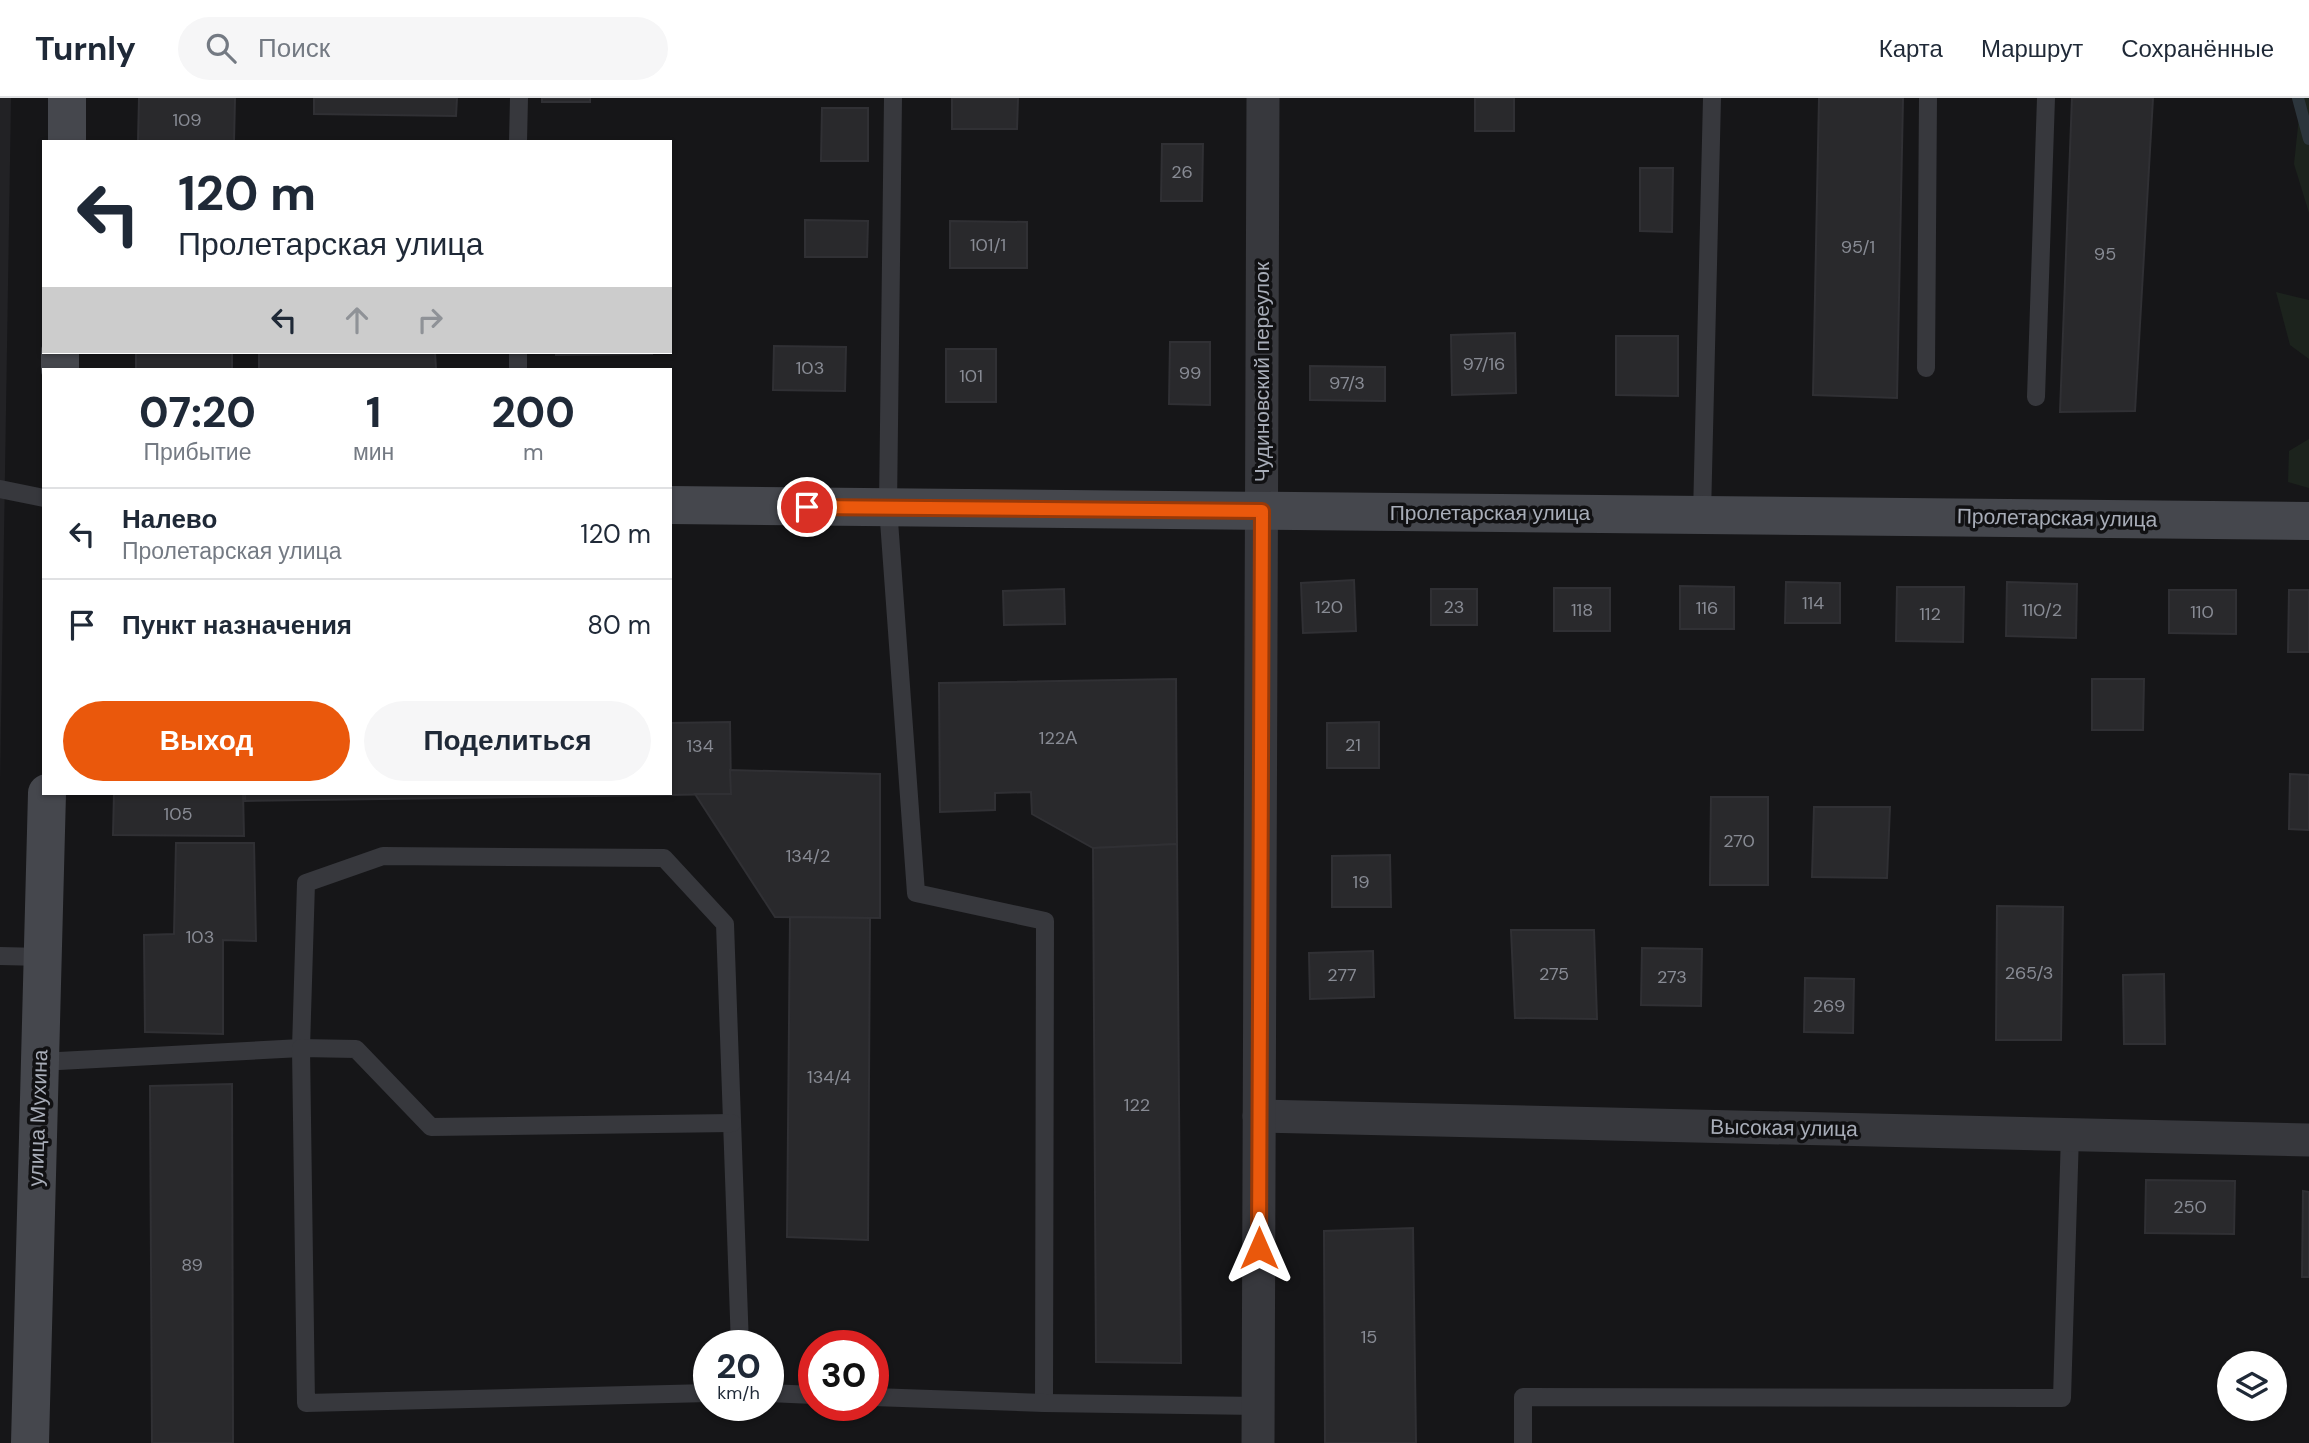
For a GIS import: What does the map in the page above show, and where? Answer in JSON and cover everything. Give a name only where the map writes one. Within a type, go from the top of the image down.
[{"type":"street","points":[[67,98],[67,140]]},
{"type":"street","name":"Чудиновский переулок","points":[[1258,1443],[1263,98]]},
{"type":"street","name":"Пролетарская улица","points":[[672,505],[2309,521]]},
{"type":"street","name":"улица Мухина","points":[[30,1443],[47,795]]},
{"type":"street","name":"Высокая улица","points":[[1259,1116],[2309,1140]]},
{"type":"lane","points":[[519,98],[519,140]]},
{"type":"lane","points":[[893,98],[888,507],[916,893],[1045,921],[1044,1403]]},
{"type":"lane","points":[[1702,515],[1712,98]]},
{"type":"lane","points":[[1926,368],[1928,98]]},
{"type":"lane","points":[[2036,397],[2046,98]]},
{"type":"lane","points":[[0,489],[42,498]]},
{"type":"lane","points":[[693,1393],[306,1402],[301,1048],[306,883],[383,856],[664,858],[724,924],[739,1330]]},
{"type":"lane","points":[[0,956],[43,957]]},
{"type":"lane","points":[[40,1062],[301,1048],[356,1049],[431,1127],[732,1123]]},
{"type":"lane","points":[[1523,1443],[1523,1397],[2062,1398],[2070,1134]]},
{"type":"lane","points":[[889,1398],[1258,1406]]},
{"type":"shaded area","points":[[0,98],[11,98],[0,783]]},
{"type":"shaded area","points":[[2301,98],[2309,98],[2309,213],[2294,164]]},
{"type":"shaded area","points":[[2276,292],[2309,300],[2309,359],[2290,345]]},
{"type":"shaded area","points":[[2309,439],[2309,488],[2288,482],[2289,451]]},
{"type":"building","points":[[139,98],[235,98],[234,140],[138,140]]},
{"type":"building","points":[[314,98],[457,98],[456,116],[314,114]]},
{"type":"building","points":[[542,98],[590,98],[590,102],[542,102]]},
{"type":"building","points":[[952,98],[1018,98],[1017,129],[952,129]]},
{"type":"building","points":[[1475,98],[1514,98],[1514,131],[1475,131]]},
{"type":"building","points":[[1819,98],[1903,98],[1897,398],[1813,395]]},
{"type":"building","points":[[2072,98],[2153,98],[2135,411],[2060,412]]},
{"type":"building","points":[[822,108],[868,108],[868,161],[821,161]]},
{"type":"building","points":[[1162,144],[1203,144],[1202,201],[1161,201]]},
{"type":"building","points":[[1640,168],[1673,168],[1672,232],[1640,231]]},
{"type":"building","points":[[805,220],[868,221],[867,257],[805,257]]},
{"type":"building","points":[[950,221],[1027,222],[1027,268],[950,268]]},
{"type":"building","points":[[1515,333],[1516,393],[1452,395],[1451,335]]},
{"type":"building","points":[[1616,336],[1678,336],[1678,396],[1616,395]]},
{"type":"building","points":[[1170,342],[1210,342],[1210,405],[1169,404]]},
{"type":"building","points":[[774,346],[846,347],[845,391],[773,390]]},
{"type":"building","points":[[946,349],[996,349],[996,402],[946,402]]},
{"type":"building","points":[[136,354],[232,354],[232,368],[136,368]]},
{"type":"building","points":[[259,354],[435,354],[436,368],[259,368]]},
{"type":"building","points":[[556,354],[652,354],[556,355]]},
{"type":"building","points":[[1310,366],[1385,367],[1385,401],[1310,400]]},
{"type":"building","points":[[1354,580],[1356,631],[1303,633],[1301,583]]},
{"type":"building","points":[[1786,582],[1840,583],[1840,623],[1785,623]]},
{"type":"building","points":[[2007,582],[2077,584],[2076,638],[2006,636]]},
{"type":"building","points":[[1680,586],[1734,587],[1734,629],[1680,629]]},
{"type":"building","points":[[1897,587],[1964,587],[1963,642],[1896,641]]},
{"type":"building","points":[[1554,588],[1610,588],[1610,631],[1554,631]]},
{"type":"building","points":[[1064,589],[1065,624],[1004,625],[1003,591]]},
{"type":"building","points":[[1431,589],[1477,589],[1477,625],[1431,625]]},
{"type":"building","points":[[2169,590],[2236,590],[2236,634],[2169,633]]},
{"type":"building","points":[[2289,590],[2309,590],[2309,652],[2288,652]]},
{"type":"building","points":[[1176,679],[1177,844],[1093,848],[1032,814],[1031,792],[995,793],[995,810],[940,812],[939,683]]},
{"type":"building","points":[[2092,679],[2144,679],[2143,730],[2092,730]]},
{"type":"building","points":[[730,722],[731,794],[672,795],[672,723]]},
{"type":"building","points":[[1379,722],[1379,768],[1327,768],[1327,723]]},
{"type":"building","points":[[730,770],[880,774],[880,918],[775,917],[695,794],[731,794]]},
{"type":"building","points":[[2290,774],[2309,775],[2309,830],[2289,829]]},
{"type":"building","points":[[114,795],[243,795],[244,836],[113,835]]},
{"type":"building","points":[[245,795],[662,795],[245,801]]},
{"type":"building","points":[[1711,797],[1768,797],[1768,885],[1710,885]]},
{"type":"building","points":[[1814,807],[1890,807],[1887,878],[1812,877]]},
{"type":"building","points":[[176,843],[254,843],[256,941],[223,940],[223,1034],[145,1032],[144,935],[174,934]]},
{"type":"building","points":[[1177,844],[1181,1363],[1096,1362],[1093,848]]},
{"type":"building","points":[[1390,855],[1391,907],[1332,907],[1332,856]]},
{"type":"building","points":[[1997,906],[2063,907],[2061,1040],[1996,1040]]},
{"type":"building","points":[[790,917],[870,918],[868,1240],[787,1237]]},
{"type":"building","points":[[1511,930],[1594,930],[1597,1019],[1515,1018]]},
{"type":"building","points":[[1642,948],[1702,949],[1701,1006],[1641,1005]]},
{"type":"building","points":[[1373,951],[1374,997],[1310,999],[1309,953]]},
{"type":"building","points":[[2164,974],[2165,1044],[2124,1044],[2123,975]]},
{"type":"building","points":[[1805,978],[1854,979],[1853,1033],[1804,1032]]},
{"type":"building","points":[[232,1084],[233,1443],[152,1443],[150,1086]]},
{"type":"building","points":[[2146,1180],[2235,1181],[2234,1234],[2145,1233]]},
{"type":"building","points":[[2303,1191],[2309,1192],[2309,1277],[2302,1277]]},
{"type":"building","points":[[1413,1228],[1416,1443],[1325,1443],[1324,1231]]},
{"type":"waterway","points":[[2298,98],[2309,139]]},
{"type":"route","points":[[807,507],[1262,511],[1259,1248]]}]
